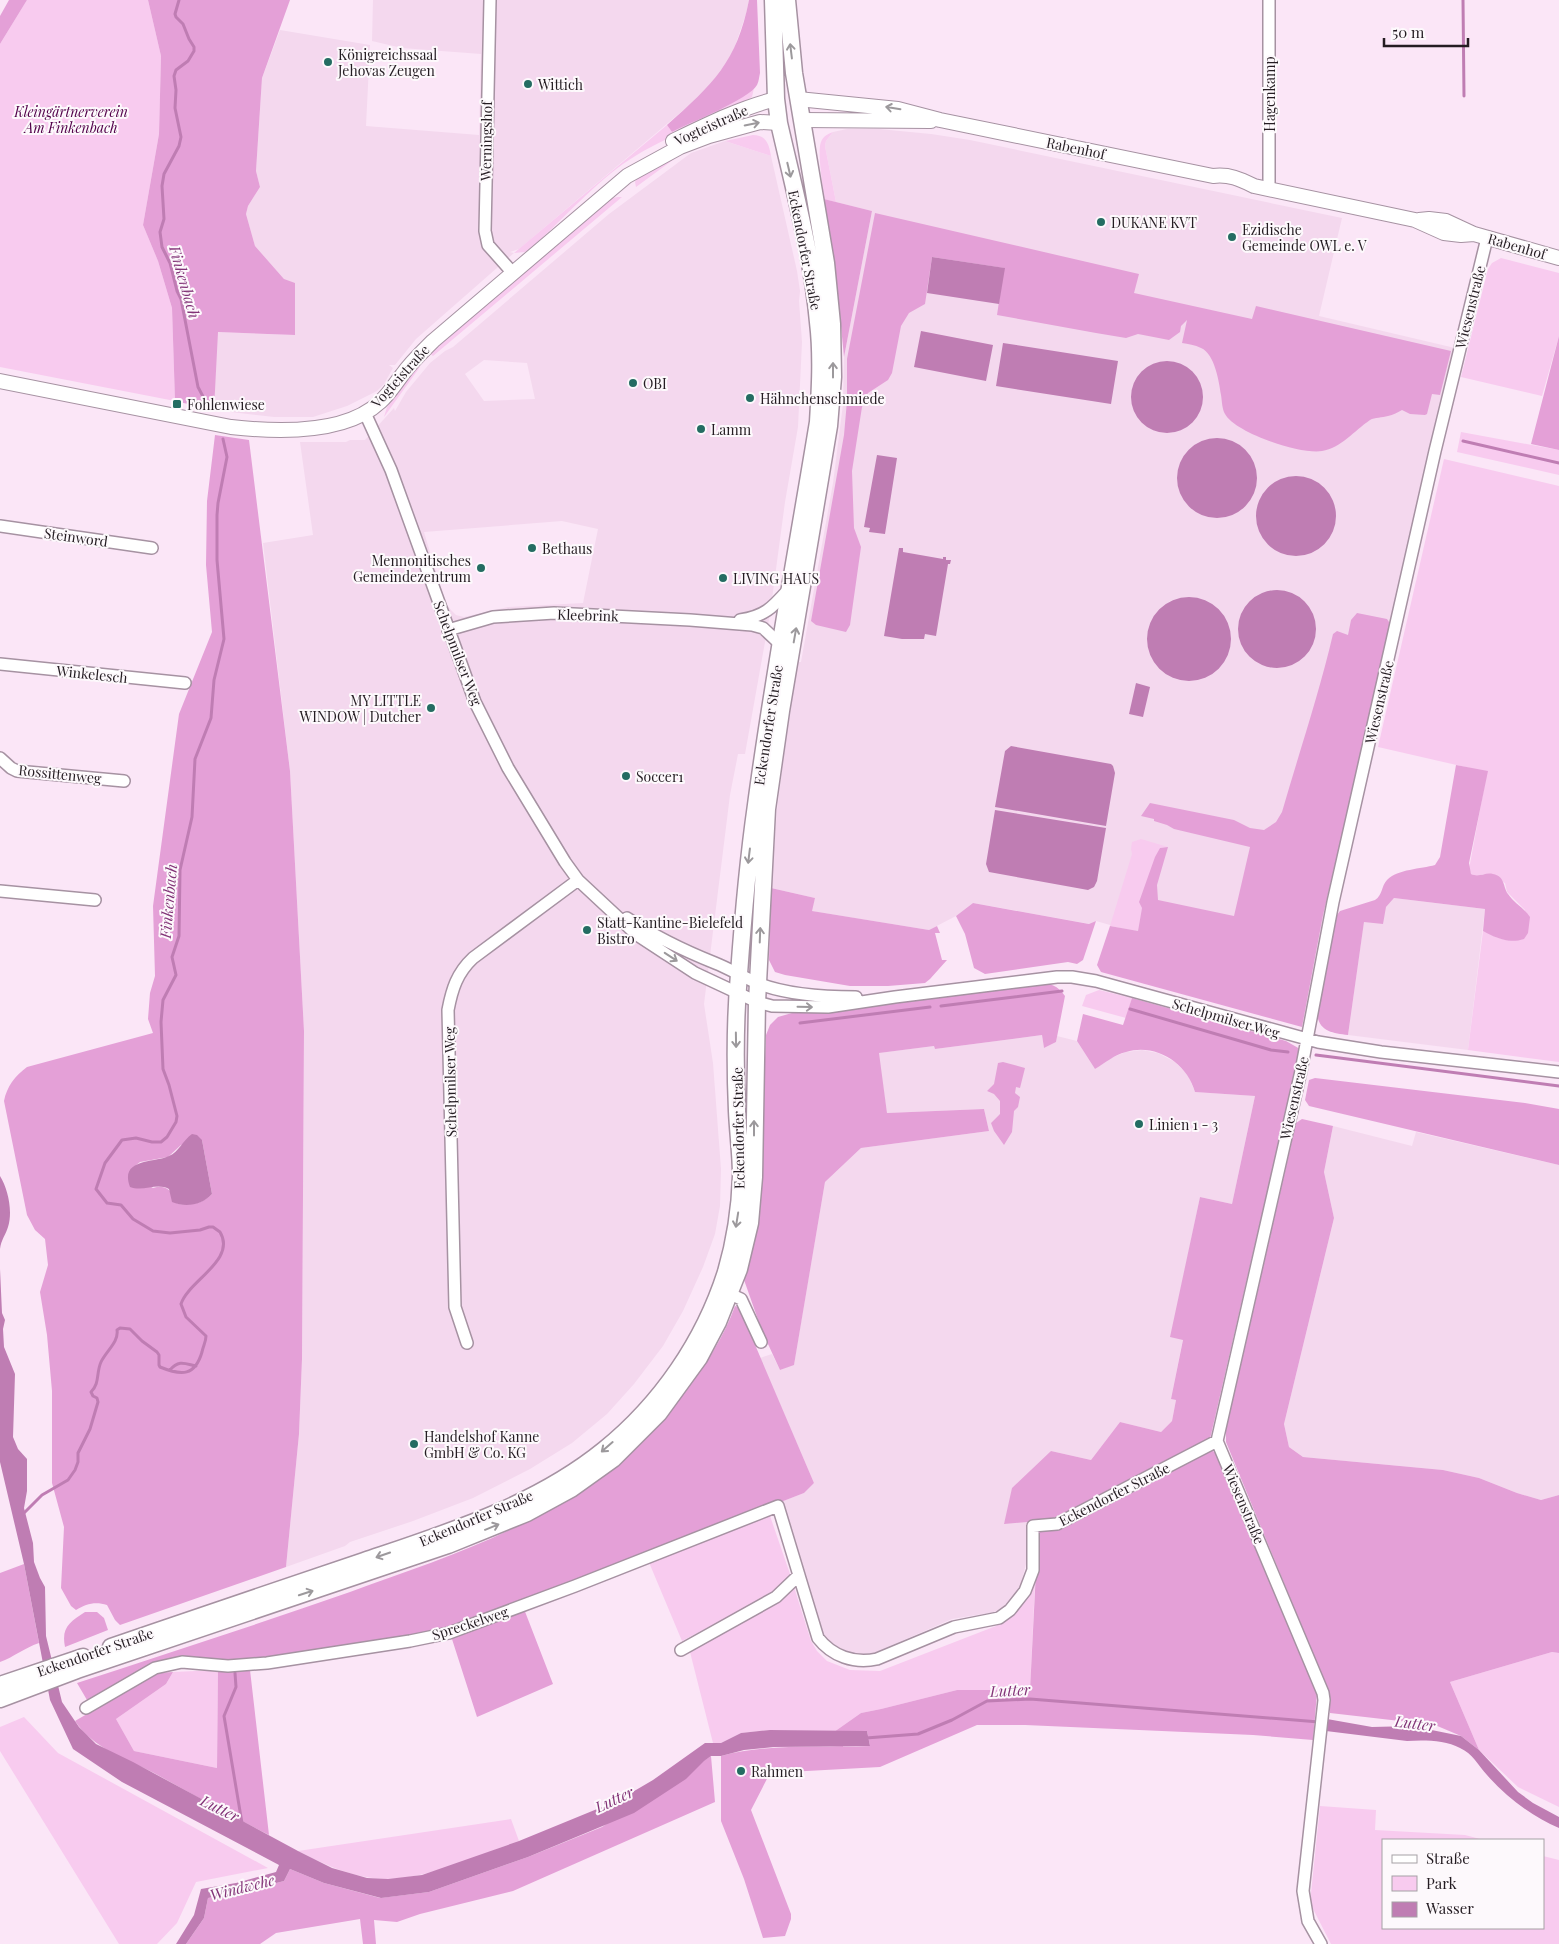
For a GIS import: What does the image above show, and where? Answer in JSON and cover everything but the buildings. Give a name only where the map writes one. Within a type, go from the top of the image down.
[{"type":"main road","name":"Eckendorfer Straße","points":[[0,1699],[18,1685],[436,1537],[521,1502],[563,1478],[605,1450],[649,1407],[670,1381],[691,1350],[704,1325],[718,1293],[733,1242],[738,1212],[741,1174],[737,1113],[737,992],[748,870],[755,807],[780,644],[818,422],[821,376],[819,323],[810,262],[778,123],[773,0]]},
{"type":"main road","name":"Eckendorfer Straße","points":[[76,1665],[448,1545],[527,1513],[571,1488],[613,1459],[659,1413],[699,1358],[730,1294],[745,1246],[754,1176],[757,1002],[762,872],[767,808],[781,711],[827,436],[833,377],[832,324],[826,263],[798,99],[789,32],[787,0]]},
{"type":"main road","points":[[776,99],[798,99]]},
{"type":"main road","points":[[778,123],[802,120]]},
{"type":"main road","name":"Eckendorfer Straße","points":[[0,1685],[18,1685]]},
{"type":"street","name":"Werningshof","points":[[490,0],[485,231],[488,245],[512,272]]},
{"type":"street","name":"Hagenkamp","points":[[1269,189],[1270,0]]},
{"type":"street","name":"Vogteistraße","points":[[1,384],[185,419],[250,429],[275,430],[324,426],[365,413],[380,402],[416,357],[433,341],[627,176],[645,158],[670,142],[707,124],[776,99]]},
{"type":"street","name":"Rabenhof","points":[[798,99],[898,109],[940,120],[1213,176],[1238,177],[1254,186],[1415,220],[1446,221],[1481,236],[1559,258]]},
{"type":"street","name":"Rabenhof","points":[[802,120],[940,120]]},
{"type":"street","name":"Vogteistraße","points":[[627,176],[680,147],[709,136],[760,122],[778,123]]},
{"type":"street","name":"Wiesenstraße","points":[[1321,1944],[1308,1921],[1303,1891],[1324,1700],[1321,1686],[1217,1441],[1307,1040],[1339,874],[1435,451],[1481,236]]},
{"type":"street","name":"Schelpmilser Weg","points":[[365,413],[391,470],[475,702],[508,768],[578,880],[637,935],[695,973],[757,1002],[772,1006],[828,1007],[895,996],[1043,978],[1072,977],[1096,981],[1307,1040],[1381,1052],[1559,1072]]},
{"type":"street","name":"Steinword","points":[[0,526],[152,548]]},
{"type":"street","name":"Kleebrink","points":[[730,622],[756,618],[766,612],[790,589]]},
{"type":"street","name":"Kleebrink","points":[[448,630],[493,617],[554,613],[730,622],[763,628],[780,644]]},
{"type":"street","name":"Winkelesch","points":[[0,664],[185,683]]},
{"type":"street","name":"Rossittenweg","points":[[0,758],[17,771],[124,781]]},
{"type":"street","name":"Schelpmilser Weg","points":[[467,1343],[455,1308],[448,1010],[451,994],[456,979],[473,958],[578,880]]},
{"type":"street","points":[[0,891],[95,900]]},
{"type":"street","name":"Schelpmilser Weg","points":[[592,894],[639,926],[758,984],[788,991],[830,997],[895,996]]},
{"type":"street","points":[[730,1294],[741,1299],[761,1342]]},
{"type":"street","name":"Eckendorfer Straße","points":[[798,1575],[816,1634],[824,1646],[829,1651],[848,1658],[877,1659],[954,1627],[999,1618],[1018,1602],[1029,1581],[1033,1570],[1033,1526],[1057,1524],[1217,1441]]},
{"type":"street","name":"Spreckelweg","points":[[86,1708],[155,1668],[182,1662],[228,1666],[267,1663],[410,1641],[448,1633],[575,1586],[778,1506],[798,1575]]},
{"type":"street","points":[[681,1650],[776,1597],[798,1575]]},
{"type":"shaded area","points":[[9,0],[27,0],[0,44],[0,16]]},
{"type":"shaded area","points":[[148,0],[290,0],[262,78],[256,171],[260,187],[248,206],[246,214],[255,246],[284,279],[295,283],[295,335],[218,332],[214,410],[175,401],[172,308],[158,261],[143,225],[159,134],[161,56]]},
{"type":"shaded area","points":[[373,0],[749,0],[733,52],[723,70],[700,96],[519,249],[510,252],[514,253],[416,339],[395,365],[389,365],[393,368],[384,384],[377,391],[347,406],[313,417],[274,417],[214,410],[217,332],[295,335],[284,279],[255,246],[246,214],[248,206],[260,187],[256,171],[262,78],[280,30],[370,45],[366,126],[479,135],[481,54],[402,48],[372,41]]},
{"type":"shaded area","points":[[749,0],[757,0],[760,73],[757,85],[752,91],[731,104],[672,132],[667,125],[710,84],[730,56],[738,40]]},
{"type":"shaded area","points":[[847,129],[879,129],[970,140],[1342,218],[1319,316],[1455,348],[1313,962],[1124,929],[1096,921],[1090,924],[973,903],[956,916],[929,930],[811,911],[815,898],[771,888],[777,810],[788,722],[798,662],[801,662],[833,483],[843,404],[844,357],[872,211],[836,202],[825,146],[826,141],[833,132]]},
{"type":"shaded area","points":[[725,141],[771,156],[797,271],[800,291],[802,342],[798,427],[785,502],[770,614],[745,754],[738,754],[730,795],[704,1004],[713,1063],[721,1169],[720,1206],[715,1234],[703,1267],[683,1311],[663,1346],[634,1384],[607,1414],[572,1443],[530,1469],[473,1498],[286,1567],[299,1434],[302,1359],[304,1031],[290,771],[263,543],[313,535],[300,442],[365,440],[394,408],[395,411],[406,392],[430,363],[453,347],[609,214],[691,153]],"holes":[[[484,360],[527,363],[535,399],[484,401],[465,374]],[[562,521],[598,529],[583,603],[508,607],[464,617],[456,615],[445,602],[424,532]]]},
{"type":"shaded area","points":[[824,199],[872,211],[844,357],[837,285]]},
{"type":"shaded area","points":[[875,213],[1139,274],[1134,293],[1252,319],[1256,306],[1451,351],[1440,395],[1432,394],[1427,414],[1425,415],[1410,414],[1402,410],[1390,416],[1372,419],[1341,443],[1329,449],[1312,451],[1285,446],[1255,435],[1231,421],[1225,414],[1217,376],[1210,356],[1201,348],[1182,343],[1187,320],[1181,326],[1180,332],[1169,340],[1138,334],[1126,338],[997,315],[1004,268],[932,257],[925,304],[909,313],[901,326],[892,373],[888,380],[868,393],[862,407],[852,471],[854,528],[861,547],[850,625],[846,632],[816,625],[811,621],[844,435],[847,401],[847,359]]},
{"type":"shaded area","points":[[1559,336],[1559,450],[1531,444]]},
{"type":"shaded area","points":[[215,435],[249,440],[290,771],[304,1031],[302,1359],[299,1434],[286,1567],[120,1625],[107,1605],[91,1604],[76,1610],[71,1606],[61,1588],[64,1527],[52,1483],[52,1391],[47,1335],[40,1292],[48,1265],[45,1239],[35,1230],[27,1215],[4,1101],[12,1082],[27,1067],[153,1033],[148,1019],[150,993],[155,976],[153,906],[179,714],[212,632],[206,565],[207,501]],"holes":[[[202,1140],[212,1194],[196,1203],[178,1204],[166,1188],[153,1188],[129,1174],[140,1162],[168,1157],[181,1145]]]},
{"type":"shaded area","points":[[1357,613],[1387,619],[1391,625],[1323,915],[1302,1027],[1101,972],[1097,965],[1110,926],[1138,931],[1142,908],[1139,902],[1160,848],[1168,847],[1157,885],[1158,900],[1234,916],[1250,847],[1174,829],[1154,821],[1154,819],[1141,816],[1150,803],[1234,820],[1250,828],[1264,830],[1276,822],[1282,812],[1333,634],[1337,631],[1348,635],[1351,620]]},
{"type":"shaded area","points":[[1456,765],[1488,771],[1469,863],[1471,874],[1490,874],[1500,877],[1510,897],[1530,917],[1528,933],[1524,939],[1503,940],[1483,931],[1485,909],[1394,898],[1386,907],[1383,924],[1364,922],[1348,1035],[1328,1031],[1321,1025],[1317,1015],[1337,915],[1340,911],[1375,900],[1379,896],[1385,882],[1392,876],[1403,871],[1435,865],[1440,857]]},
{"type":"shaded area","points":[[771,888],[815,898],[812,911],[929,930],[937,926],[940,933],[935,933],[942,960],[947,960],[925,983],[888,986],[850,986],[775,972],[769,960]]},
{"type":"shaded area","points":[[1394,898],[1485,909],[1468,1050],[1348,1035],[1364,921],[1386,907]]},
{"type":"shaded area","points":[[973,903],[1089,924],[1096,921],[1083,960],[1077,964],[1068,962],[985,974],[974,968],[965,934],[956,916]]},
{"type":"shaded area","points":[[1045,983],[1056,987],[1065,996],[1056,1042],[1044,1048],[1042,1035],[935,1049],[934,1046],[879,1053],[887,1113],[984,1109],[989,1131],[861,1148],[825,1182],[794,1365],[780,1370],[762,1331],[743,1277],[761,1150],[766,1035],[770,1025],[778,1017],[792,1013],[832,1011]]},
{"type":"shaded area","points":[[1132,998],[1286,1041],[1300,1049],[1210,1439],[1050,1520],[1004,1524],[1012,1488],[1051,1451],[1091,1460],[1120,1422],[1161,1432],[1172,1421],[1176,1400],[1171,1399],[1183,1340],[1170,1337],[1200,1197],[1232,1204],[1255,1096],[1195,1092],[1185,1072],[1178,1064],[1159,1053],[1148,1050],[1122,1053],[1095,1069],[1077,1041],[1083,1014],[1123,1025]]},
{"type":"shaded area","points":[[1042,1035],[1044,1048],[1056,1042],[1057,1036],[1077,1041],[1095,1069],[1111,1058],[1126,1052],[1142,1050],[1158,1053],[1175,1062],[1188,1075],[1195,1092],[1255,1096],[1232,1204],[1200,1197],[1171,1336],[1183,1339],[1171,1399],[1176,1400],[1172,1421],[1161,1432],[1120,1422],[1091,1460],[1051,1451],[1004,1523],[1028,1522],[1027,1560],[1020,1587],[1012,1599],[1002,1608],[994,1612],[952,1619],[874,1653],[847,1652],[828,1641],[822,1633],[780,1502],[804,1493],[814,1483],[760,1358],[772,1354],[780,1370],[794,1364],[825,1182],[861,1148],[989,1131],[984,1109],[887,1113],[878,1053],[934,1046],[935,1049]]},
{"type":"shaded area","points":[[1003,1062],[1025,1068],[1020,1088],[1016,1087],[1015,1093],[1020,1097],[1018,1107],[1014,1111],[1012,1132],[1004,1145],[991,1123],[1000,1114],[1000,1101],[994,1094],[987,1091],[994,1084],[998,1063]]},
{"type":"shaded area","points":[[1315,1078],[1525,1103],[1559,1109],[1559,1165],[1309,1106],[1305,1100],[1309,1080]]},
{"type":"shaded area","points":[[1302,1119],[1333,1126],[1324,1172],[1334,1218],[1284,1424],[1289,1447],[1303,1457],[1443,1470],[1479,1478],[1541,1500],[1559,1495],[1559,1653],[1552,1652],[1450,1682],[1479,1750],[1461,1736],[1435,1725],[1330,1713],[1330,1695],[1226,1442],[1226,1430],[1296,1123]]},
{"type":"shaded area","points":[[1333,1126],[1412,1146],[1416,1132],[1559,1165],[1559,1495],[1541,1500],[1479,1478],[1443,1470],[1303,1457],[1289,1447],[1284,1424],[1334,1218],[1324,1172]]},
{"type":"shaded area","points":[[735,1306],[741,1308],[814,1483],[804,1493],[455,1629],[280,1658],[229,1660],[179,1656],[87,1700],[77,1683],[282,1616],[434,1562],[515,1527],[583,1490],[621,1462],[666,1417],[707,1361],[720,1340]]},
{"type":"shaded area","points":[[1211,1450],[1218,1454],[1313,1673],[1317,1693],[1313,1740],[1253,1735],[1025,1725],[977,1725],[880,1767],[770,1773],[751,1810],[791,1914],[791,1919],[785,1936],[763,1938],[744,1879],[721,1821],[721,1756],[758,1749],[870,1746],[867,1731],[834,1732],[861,1713],[957,1690],[1030,1690],[1038,1531],[1060,1529]]},
{"type":"shaded area","points":[[24,1564],[39,1643],[0,1662],[0,1573]]},
{"type":"shaded area","points":[[524,1609],[553,1684],[477,1717],[451,1636]]},
{"type":"shaded area","points":[[85,1612],[97,1612],[104,1618],[108,1630],[65,1647],[64,1634],[68,1626]]},
{"type":"shaded area","points":[[218,1670],[250,1670],[269,1835],[111,1752],[91,1739],[75,1721],[157,1673],[173,1672],[166,1684],[116,1719],[134,1751],[217,1768]]},
{"type":"shaded area","points":[[711,1756],[715,1802],[513,1891],[420,1914],[397,1922],[374,1920],[376,1944],[363,1944],[360,1919],[276,1933],[260,1944],[186,1944],[204,1918],[208,1898],[284,1881],[290,1869],[324,1883],[380,1898],[429,1892],[528,1857],[602,1827]]},
{"type":"green space","name":"Kleingärtnerverein Am Finkenbach","points":[[27,0],[148,0],[161,56],[159,134],[143,225],[158,261],[172,308],[175,401],[0,367],[0,44]]},
{"type":"green space","points":[[754,88],[752,97],[737,106],[659,143],[629,160],[591,190],[531,248],[525,252],[514,253],[667,125],[672,132],[738,100]]},
{"type":"green space","points":[[833,132],[826,141],[825,146],[836,202],[824,199],[820,161],[822,140]]},
{"type":"green space","points":[[753,135],[764,138],[771,156],[725,141]]},
{"type":"green space","points":[[681,154],[636,187],[635,182],[638,176]]},
{"type":"green space","points":[[622,197],[433,356],[428,352],[607,199]]},
{"type":"green space","points":[[1501,258],[1559,273],[1559,336],[1542,396],[1461,377],[1488,269],[1492,263]]},
{"type":"green space","points":[[416,366],[420,367],[384,417],[387,407]]},
{"type":"green space","points":[[1461,432],[1559,450],[1559,475],[1457,452]]},
{"type":"green space","points":[[1444,459],[1559,486],[1559,1062],[1468,1050],[1483,931],[1510,941],[1525,910],[1507,892],[1505,883],[1483,874],[1476,877],[1471,874],[1469,869],[1487,772],[1378,747]]},
{"type":"green space","points":[[1141,839],[1168,847],[1160,848],[1139,901],[1142,908],[1138,931],[1110,926],[1132,854],[1132,842]]},
{"type":"green space","points":[[1099,990],[1132,998],[1126,1018],[1082,1006],[1086,995]]},
{"type":"green space","points":[[769,1513],[791,1577],[781,1589],[682,1641],[648,1560]]},
{"type":"green space","points":[[1035,1583],[1030,1690],[957,1690],[861,1713],[834,1732],[770,1730],[741,1733],[721,1743],[713,1743],[690,1652],[782,1599],[794,1587],[811,1641],[817,1651],[827,1661],[850,1670],[880,1671],[996,1626],[1019,1608]]},
{"type":"green space","points":[[1552,1652],[1559,1653],[1559,1807],[1518,1787],[1479,1750],[1450,1682]]},
{"type":"green space","points":[[218,1670],[217,1768],[134,1751],[116,1719],[166,1684],[173,1672]]},
{"type":"green space","points":[[24,1717],[58,1753],[268,1868],[196,1882],[177,1923],[157,1944],[119,1944],[0,1751],[0,1727]]},
{"type":"green space","points":[[1320,1806],[1376,1810],[1375,1830],[1465,1835],[1480,1839],[1382,1839],[1382,1929],[1544,1929],[1544,1856],[1559,1860],[1559,1944],[1331,1944],[1310,1903]]},
{"type":"green space","points":[[511,1819],[519,1841],[464,1862],[404,1878],[384,1879],[348,1873],[298,1851]]},
{"type":"water","points":[[932,257],[1005,268],[999,304],[927,293]]},
{"type":"water","points":[[921,331],[993,345],[986,381],[914,367]]},
{"type":"water","points":[[1003,343],[1118,361],[1111,404],[996,386]]},
{"type":"water","points":[[1167,361],[1187,367],[1197,377],[1203,397],[1197,417],[1187,427],[1167,433],[1147,427],[1137,417],[1131,397],[1137,377],[1147,367]]},
{"type":"water","points":[[1217,438],[1232,441],[1245,450],[1254,463],[1257,478],[1254,493],[1245,506],[1232,515],[1217,518],[1202,515],[1189,506],[1180,493],[1177,478],[1180,463],[1189,450],[1202,441]]},
{"type":"water","points":[[877,455],[897,458],[885,534],[869,532],[870,528],[864,527]]},
{"type":"water","points":[[1296,476],[1311,479],[1324,488],[1333,501],[1336,516],[1333,531],[1324,544],[1311,553],[1296,556],[1281,553],[1268,544],[1259,531],[1256,516],[1259,501],[1268,488],[1281,479]]},
{"type":"water","points":[[899,548],[903,548],[903,552],[943,559],[943,557],[946,557],[946,560],[951,560],[950,564],[948,564],[936,636],[925,634],[924,639],[902,639],[884,636]]},
{"type":"water","points":[[1269,590],[1285,590],[1299,596],[1310,607],[1316,621],[1316,637],[1310,651],[1299,662],[1285,668],[1269,668],[1255,662],[1244,651],[1238,637],[1238,621],[1244,607],[1255,596]]},
{"type":"water","points":[[1189,597],[1205,600],[1219,609],[1228,623],[1231,639],[1228,655],[1219,669],[1205,678],[1189,681],[1173,678],[1159,669],[1150,655],[1147,639],[1150,623],[1159,609],[1173,600]]},
{"type":"water","points":[[1136,683],[1150,687],[1143,717],[1129,714]]},
{"type":"water","points":[[1011,746],[1111,764],[1115,773],[1106,826],[995,807],[1005,751]]},
{"type":"water","points":[[995,810],[1106,828],[1097,881],[1094,887],[1088,890],[989,872],[986,864]]},
{"type":"water","points":[[192,1134],[197,1135],[202,1140],[212,1194],[208,1198],[199,1203],[183,1205],[172,1202],[169,1189],[164,1187],[130,1187],[129,1171],[134,1166],[172,1154]]},
{"type":"water","points":[[0,1176],[7,1194],[10,1214],[8,1227],[0,1249]]},
{"type":"water","name":"Windwehe","points":[[0,1269],[2,1313],[5,1320],[3,1329],[4,1347],[15,1374],[13,1437],[18,1449],[27,1459],[27,1491],[24,1508],[33,1543],[34,1562],[45,1587],[46,1636],[62,1702],[79,1727],[96,1744],[332,1868],[367,1878],[388,1879],[422,1875],[519,1841],[602,1807],[653,1780],[705,1743],[721,1743],[741,1733],[770,1730],[867,1731],[870,1746],[774,1747],[711,1756],[686,1779],[634,1813],[528,1857],[429,1892],[381,1898],[324,1883],[290,1869],[284,1881],[208,1898],[204,1918],[186,1944],[176,1944],[194,1915],[201,1889],[236,1883],[276,1872],[279,1865],[122,1782],[73,1749],[50,1700],[24,1564],[0,1462]]},
{"type":"water","points":[[1327,1719],[1372,1727],[1412,1726],[1461,1736],[1479,1750],[1518,1792],[1533,1803],[1559,1817],[1559,1828],[1539,1818],[1511,1799],[1465,1750],[1448,1743],[1434,1741],[1407,1741],[1326,1731]]},
{"type":"waterway","name":"Finkenbach","points":[[179,0],[175,14],[183,24],[194,47],[194,51],[188,61],[176,70],[174,76],[176,90],[175,108],[181,137],[179,146],[164,174],[162,186],[164,219],[160,232],[162,247],[170,263],[181,299],[198,387],[208,406]]},
{"type":"waterway","points":[[1463,0],[1464,96]]},
{"type":"waterway","name":"Finkenbach","points":[[23,1514],[42,1495],[68,1480],[75,1470],[78,1462],[78,1453],[90,1429],[98,1402],[91,1392],[96,1385],[101,1362],[116,1339],[117,1330],[120,1328],[130,1329],[157,1352],[160,1367],[181,1373],[187,1372],[196,1366],[206,1340],[206,1336],[186,1317],[181,1304],[185,1295],[210,1270],[222,1252],[223,1242],[220,1232],[213,1227],[170,1233],[153,1231],[133,1219],[121,1205],[107,1203],[96,1189],[105,1163],[122,1140],[136,1138],[161,1142],[167,1137],[176,1122],[177,1116],[163,1069],[161,1022],[163,1000],[176,975],[172,957],[179,936],[180,870],[192,817],[195,759],[211,718],[214,680],[224,639],[217,560],[218,503],[227,457],[223,439]]},
{"type":"waterway","points":[[1463,441],[1559,463]]},
{"type":"waterway","points":[[941,1006],[1062,991]]},
{"type":"waterway","points":[[800,1023],[930,1007]]},
{"type":"waterway","points":[[1130,1009],[1271,1050],[1288,1052]]},
{"type":"waterway","points":[[1316,1055],[1559,1086]]},
{"type":"waterway","name":"Finkenbach","points":[[170,1370],[180,1363],[196,1366]]},
{"type":"waterway","points":[[235,1673],[236,1687],[224,1716],[242,1823]]},
{"type":"waterway","name":"Lutter","points":[[866,1738],[918,1734],[952,1720],[987,1701],[1030,1699],[1319,1722]]},
{"type":"place","name":"Königreichssaal Jehovas Zeugen","points":[[328,62]]},
{"type":"place","name":"Wittich","points":[[528,84]]},
{"type":"place","name":"DUKANE KVT","points":[[1101,222]]},
{"type":"place","name":"Ezidische Gemeinde OWL e. V","points":[[1232,237]]},
{"type":"place","name":"OBI","points":[[633,383]]},
{"type":"place","name":"Hähnchenschmiede","points":[[750,398]]},
{"type":"place","name":"Fohlenwiese","points":[[177,404]]},
{"type":"place","name":"Lamm","points":[[701,429]]},
{"type":"place","name":"Bethaus","points":[[532,548]]},
{"type":"place","name":"Mennonitisches Gemeindezentrum","points":[[481,568]]},
{"type":"place","name":"LIVING HAUS","points":[[723,578]]},
{"type":"place","name":"MY LITTLE WINDOW | Dutcher","points":[[431,708]]},
{"type":"place","name":"Soccer1","points":[[626,776]]},
{"type":"place","name":"Statt-Kantine-Bielefeld Bistro","points":[[587,930]]},
{"type":"place","name":"Linien 1 - 3","points":[[1139,1124]]},
{"type":"place","name":"Handelshof Kanne GmbH & Co. KG","points":[[414,1444]]},
{"type":"place","name":"Rahmen","points":[[741,1771]]}]
